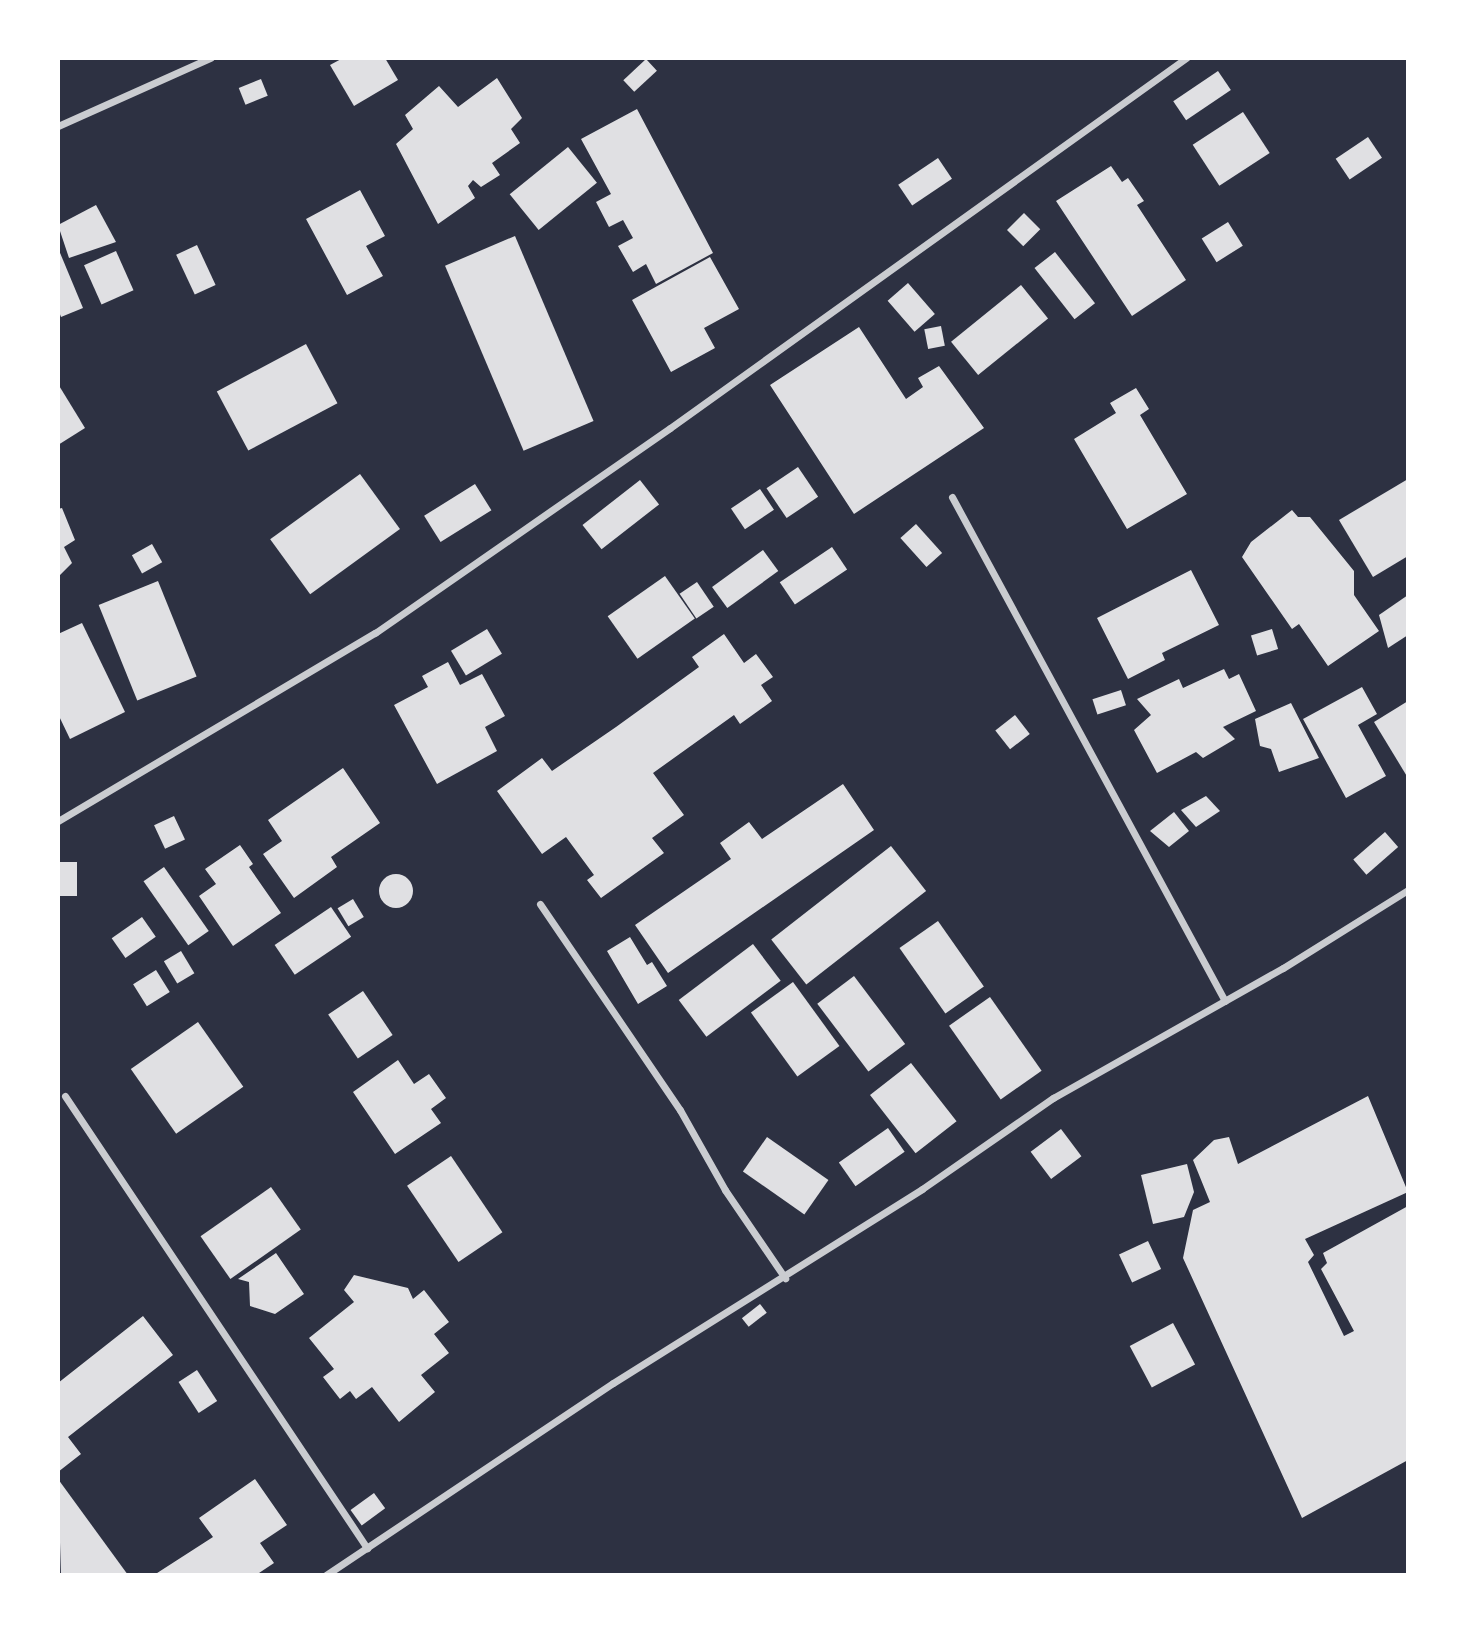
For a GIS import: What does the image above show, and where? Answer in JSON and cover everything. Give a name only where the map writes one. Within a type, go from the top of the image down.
[{"type":"street","points":[[58,126],[210,58]]},
{"type":"street","points":[[58,821],[375,633],[682,420],[1186,58]]},
{"type":"street","points":[[952,497],[1225,1001]]},
{"type":"street","points":[[326,1575],[613,1383],[785,1278],[1053,1098],[1225,1001],[1408,890]]},
{"type":"street","points":[[540,904],[680,1110],[725,1190],[785,1278]]},
{"type":"street","points":[[65,1096],[367,1548]]},
{"type":"building","points":[[343,58],[385,58],[398,80],[354,106],[330,65]]},
{"type":"building","points":[[646,59],[657,71],[634,92],[623,80]]},
{"type":"building","points":[[1218,71],[1231,90],[1186,120],[1173,101]]},
{"type":"building","points":[[497,78],[522,118],[511,129],[520,143],[492,163],[500,175],[481,187],[473,180],[468,186],[475,198],[438,224],[396,144],[413,129],[405,115],[439,86],[458,107]]},
{"type":"building","points":[[261,79],[268,96],[245,105],[239,88]]},
{"type":"building","points":[[637,109],[713,253],[656,284],[646,264],[633,272],[618,246],[633,238],[623,220],[609,227],[596,202],[611,194],[581,139]]},
{"type":"building","points":[[1243,112],[1270,153],[1219,186],[1193,145]]},
{"type":"building","points":[[1368,137],[1382,158],[1350,180],[1336,159]]},
{"type":"building","points":[[568,147],[597,183],[539,230],[510,194]]},
{"type":"building","points":[[938,158],[952,179],[912,206],[898,185]]},
{"type":"building","points":[[1111,166],[1122,182],[1128,178],[1144,201],[1137,205],[1186,280],[1132,316],[1056,201]]},
{"type":"building","points":[[360,190],[385,236],[366,246],[383,276],[347,295],[306,219]]},
{"type":"building","points":[[96,205],[116,242],[69,258],[58,225]]},
{"type":"building","points":[[1024,213],[1040,229],[1023,246],[1007,230]]},
{"type":"building","points":[[1228,222],[1243,246],[1217,262],[1202,238]]},
{"type":"building","points":[[515,236],[594,421],[524,451],[445,266]]},
{"type":"building","points":[[197,245],[216,285],[195,295],[176,255]]},
{"type":"building","points":[[58,248],[83,308],[61,317],[58,309]]},
{"type":"building","points":[[116,251],[133,290],[102,305],[84,265]]},
{"type":"building","points":[[1055,252],[1095,303],[1075,319],[1035,268]]},
{"type":"building","points":[[710,257],[739,309],[704,328],[715,348],[671,372],[632,300]]},
{"type":"building","points":[[908,283],[935,314],[915,332],[888,301]]},
{"type":"building","points":[[1021,285],[1048,318],[978,375],[951,342]]},
{"type":"building","points":[[941,326],[945,346],[928,349],[924,329]]},
{"type":"building","points":[[859,327],[906,399],[923,387],[918,378],[939,366],[984,428],[854,514],[770,385]]},
{"type":"building","points":[[306,344],[337,403],[248,451],[217,391]]},
{"type":"building","points":[[58,384],[85,428],[58,445]]},
{"type":"building","points":[[1136,388],[1149,409],[1140,415],[1187,494],[1127,529],[1074,439],[1116,413],[1110,403]]},
{"type":"building","points":[[798,467],[818,497],[787,518],[766,488]]},
{"type":"building","points":[[360,474],[400,529],[310,594],[270,539]]},
{"type":"building","points":[[1408,479],[1408,556],[1373,577],[1339,520]]},
{"type":"building","points":[[640,480],[659,504],[602,549],[582,525]]},
{"type":"building","points":[[475,484],[491,510],[441,542],[424,516]]},
{"type":"building","points":[[760,489],[774,510],[745,529],[731,509]]},
{"type":"building","points":[[62,508],[75,540],[64,547],[72,563],[58,577],[58,509]]},
{"type":"building","points":[[1292,510],[1298,517],[1310,517],[1354,571],[1354,595],[1379,631],[1328,666],[1299,624],[1292,629],[1242,557],[1251,542]]},
{"type":"building","points":[[916,524],[942,553],[926,567],[900,538]]},
{"type":"building","points":[[152,544],[162,562],[142,574],[132,555]]},
{"type":"building","points":[[832,547],[847,569],[795,605],[780,582]]},
{"type":"building","points":[[763,550],[778,571],[727,608],[712,587]]},
{"type":"building","points":[[1191,570],[1219,625],[1162,653],[1165,660],[1128,679],[1097,618]]},
{"type":"building","points":[[665,576],[695,619],[637,659],[608,616]]},
{"type":"building","points":[[158,581],[197,676],[137,700],[99,605]]},
{"type":"building","points":[[697,582],[714,607],[696,619],[680,594]]},
{"type":"building","points":[[1408,595],[1408,635],[1388,648],[1379,615]]},
{"type":"building","points":[[82,623],[125,712],[70,739],[58,714],[58,634]]},
{"type":"building","points":[[487,629],[502,654],[466,675],[451,651]]},
{"type":"building","points":[[1272,629],[1278,649],[1257,656],[1251,635]]},
{"type":"building","points":[[724,634],[744,663],[756,654],[773,677],[761,685],[772,701],[740,724],[734,715],[653,773],[684,815],[652,838],[664,853],[601,898],[587,880],[594,875],[566,837],[542,854],[497,791],[542,758],[552,771],[616,727],[699,667],[692,657]]},
{"type":"building","points":[[448,662],[460,685],[482,674],[505,716],[485,727],[497,751],[437,784],[394,705],[428,687],[422,676]]},
{"type":"building","points":[[1224,669],[1229,679],[1239,674],[1256,711],[1223,727],[1235,739],[1203,758],[1196,752],[1157,773],[1134,730],[1151,715],[1137,699],[1179,679],[1183,688]]},
{"type":"building","points":[[1362,687],[1377,714],[1358,725],[1386,776],[1346,798],[1303,719]]},
{"type":"building","points":[[1121,690],[1126,705],[1097,714],[1092,699]]},
{"type":"building","points":[[1408,701],[1408,778],[1374,722]]},
{"type":"building","points":[[1291,703],[1319,758],[1279,772],[1271,749],[1260,746],[1255,719]]},
{"type":"building","points":[[1015,715],[1030,734],[1010,749],[995,730]]},
{"type":"building","points":[[343,768],[380,823],[331,857],[337,867],[294,898],[263,854],[282,841],[268,820]]},
{"type":"building","points":[[843,784],[874,830],[668,973],[635,925],[731,859],[720,843],[749,822],[762,839]]},
{"type":"building","points":[[1206,796],[1220,811],[1196,827],[1181,810]]},
{"type":"building","points":[[1174,812],[1189,831],[1169,847],[1150,831]]},
{"type":"building","points":[[174,816],[185,840],[165,849],[154,825]]},
{"type":"building","points":[[1385,832],[1398,847],[1366,875],[1353,860]]},
{"type":"building","points":[[240,845],[253,864],[249,867],[281,913],[233,946],[199,896],[216,884],[205,869]]},
{"type":"building","points":[[891,846],[926,891],[806,984],[771,940]]},
{"type":"building","points":[[58,862],[77,862],[77,896],[58,896]]},
{"type":"building","points":[[164,867],[209,931],[188,945],[144,881]]},
{"type":"building","points":[[396,874],[408,879],[413,891],[408,903],[396,908],[384,903],[379,891],[384,879]]},
{"type":"building","points":[[353,899],[364,917],[348,926],[338,908]]},
{"type":"building","points":[[331,907],[351,937],[295,975],[275,945]]},
{"type":"building","points":[[142,917],[156,937],[125,958],[112,938]]},
{"type":"building","points":[[938,921],[984,987],[945,1013],[899,948]]},
{"type":"building","points":[[630,937],[647,965],[652,962],[667,986],[638,1004],[607,951]]},
{"type":"building","points":[[753,944],[781,981],[706,1037],[679,1000]]},
{"type":"building","points":[[181,951],[194,973],[177,984],[164,961]]},
{"type":"building","points":[[156,970],[170,992],[147,1006],[133,984]]},
{"type":"building","points":[[854,976],[905,1044],[868,1072],[817,1004]]},
{"type":"building","points":[[793,982],[839,1046],[797,1076],[751,1013]]},
{"type":"building","points":[[363,991],[393,1035],[358,1058],[328,1014]]},
{"type":"building","points":[[990,997],[1042,1071],[1001,1099],[949,1026]]},
{"type":"building","points":[[198,1022],[243,1087],[176,1134],[131,1069]]},
{"type":"building","points":[[398,1060],[414,1084],[429,1074],[446,1098],[431,1109],[441,1123],[395,1154],[353,1092]]},
{"type":"building","points":[[911,1063],[957,1121],[916,1153],[870,1095]]},
{"type":"building","points":[[1368,1096],[1408,1192],[1305,1239],[1314,1255],[1308,1262],[1344,1336],[1354,1331],[1321,1269],[1327,1263],[1323,1253],[1408,1206],[1408,1460],[1302,1518],[1183,1258],[1193,1210],[1210,1202],[1193,1160],[1214,1140],[1229,1137],[1238,1164]]},
{"type":"building","points":[[888,1128],[905,1152],[855,1186],[839,1162]]},
{"type":"building","points":[[1061,1129],[1081,1156],[1051,1179],[1031,1152]]},
{"type":"building","points":[[767,1137],[828,1180],[804,1214],[743,1171]]},
{"type":"building","points":[[451,1156],[502,1232],[459,1262],[407,1186]]},
{"type":"building","points":[[1187,1164],[1194,1192],[1184,1217],[1153,1224],[1141,1175]]},
{"type":"building","points":[[271,1187],[301,1230],[230,1279],[201,1236]]},
{"type":"building","points":[[1148,1241],[1161,1269],[1132,1283],[1119,1255]]},
{"type":"building","points":[[276,1253],[304,1294],[275,1314],[250,1306],[249,1282],[238,1279]]},
{"type":"building","points":[[354,1275],[408,1288],[413,1299],[424,1290],[449,1322],[434,1334],[449,1353],[421,1375],[435,1392],[399,1422],[372,1387],[356,1399],[350,1391],[340,1399],[323,1377],[334,1369],[309,1338],[354,1302],[344,1290]]},
{"type":"building","points":[[760,1304],[767,1313],[749,1327],[742,1318]]},
{"type":"building","points":[[143,1316],[173,1355],[68,1437],[81,1454],[58,1472],[58,1383]]},
{"type":"building","points":[[1173,1323],[1195,1364],[1152,1388],[1130,1346]]},
{"type":"building","points":[[197,1370],[217,1401],[199,1413],[179,1382]]},
{"type":"building","points":[[58,1479],[128,1575],[61,1575]]},
{"type":"building","points":[[255,1479],[287,1525],[260,1543],[274,1563],[256,1575],[154,1575],[213,1537],[199,1518]]},
{"type":"building","points":[[374,1493],[385,1508],[362,1525],[351,1510]]}]
